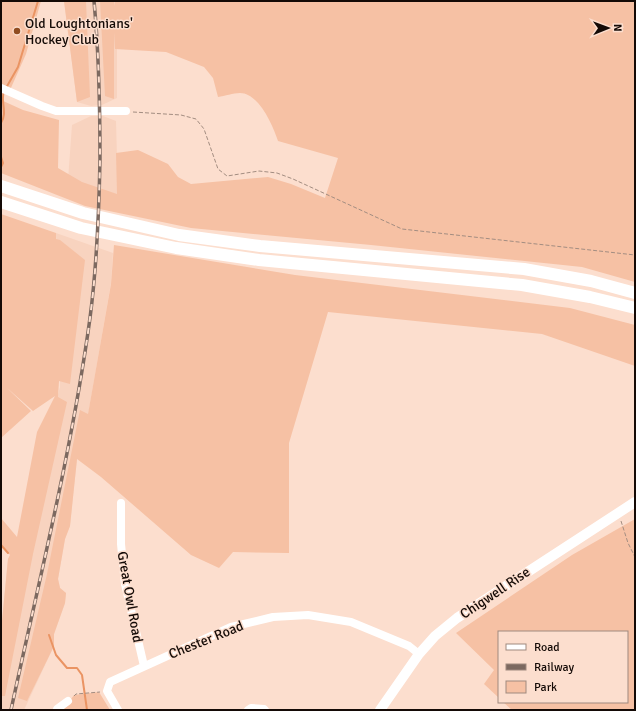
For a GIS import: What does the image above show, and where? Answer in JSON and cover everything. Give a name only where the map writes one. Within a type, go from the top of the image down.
[{"type":"highway","points":[[1,186],[83,213],[179,234],[260,246],[524,269],[591,281],[635,293]]},
{"type":"highway","points":[[1,202],[81,228],[176,248],[259,260],[522,285],[590,297],[635,308]]},
{"type":"main road","name":"Chigwell Rise","points":[[380,710],[419,654],[435,636],[457,618],[635,502]]},
{"type":"street","points":[[1,88],[56,111],[126,112]]},
{"type":"street","name":"Great Owl Road","points":[[121,503],[121,544],[125,584],[144,666]]},
{"type":"street","name":"Chester Road","points":[[107,692],[110,682],[144,666],[231,627],[273,617],[308,616],[351,622],[398,640],[419,654]]},
{"type":"street","points":[[107,692],[118,710]]},
{"type":"street","points":[[57,710],[68,702]]},
{"type":"street","points":[[248,710],[251,708],[265,710]]},
{"type":"path","points":[[126,112],[181,116],[196,119],[204,129],[218,169],[227,176],[259,171],[277,173],[402,229],[635,254]]},
{"type":"path","points":[[618,513],[628,543],[635,557]]},
{"type":"path","points":[[68,702],[76,694],[107,692]]},
{"type":"shaded area","points":[[64,1],[115,1],[114,13],[117,49],[117,98],[102,105],[91,106],[77,102]]},
{"type":"shaded area","points":[[91,116],[103,116],[116,121],[118,194],[67,194],[72,125]]},
{"type":"shaded area","points":[[56,233],[113,253],[111,283],[88,415],[77,459],[70,526],[65,539],[58,579],[60,588],[66,593],[65,603],[54,634],[54,646],[24,710],[1,710],[2,621],[8,559],[24,530],[60,387]]},
{"type":"green space","name":"Old Loughtonians' Hockey Club","points":[[1,1],[41,1],[26,54],[10,90],[1,86]]},
{"type":"green space","points":[[64,1],[86,1],[90,97],[77,102]]},
{"type":"green space","points":[[100,1],[114,1],[114,6],[115,1],[635,1],[635,282],[582,267],[191,228],[85,206],[1,173],[1,100],[23,110],[59,120],[58,168],[82,182],[117,194],[116,153],[138,150],[168,164],[178,177],[191,184],[268,177],[291,184],[325,198],[338,158],[278,141],[269,119],[253,98],[247,94],[240,93],[218,97],[213,78],[204,67],[166,52],[115,49],[114,32],[114,99],[105,96]]},
{"type":"green space","points":[[1,214],[56,233],[56,239],[60,240],[85,260],[70,384],[59,381],[58,397],[67,402],[33,554],[5,696],[1,696],[2,621],[8,559],[10,555],[1,544],[1,518],[17,537],[37,432],[55,396],[33,411],[6,387],[31,411],[1,438]]},
{"type":"green space","points":[[114,245],[295,275],[570,308],[635,325],[635,366],[542,334],[328,312],[289,443],[289,553],[233,552],[219,568],[191,555],[101,477],[77,459],[70,526],[65,539],[58,579],[60,588],[66,593],[65,603],[54,634],[54,646],[27,701],[18,698],[47,574],[80,410],[88,414],[111,284]]},
{"type":"green space","points":[[635,519],[635,710],[512,710],[504,703],[628,703],[628,631],[498,631],[498,697],[484,684],[494,670],[456,633],[572,555]]},
{"type":"green space","points":[[99,692],[110,710],[63,710],[74,695]]},
{"type":"waterway","points":[[6,88],[18,67],[38,1]]},
{"type":"waterway","points":[[1,123],[4,115],[4,91]]},
{"type":"waterway","points":[[1,157],[3,163],[1,167]]},
{"type":"waterway","points":[[1,545],[8,553]]},
{"type":"waterway","points":[[49,635],[56,655],[67,668],[77,668],[82,675],[87,710]]},
{"type":"railway","points":[[11,710],[44,564],[74,417],[90,318],[97,238],[100,159],[99,80],[94,1]]},
{"type":"place","name":"Old Loughtonians' Hockey Club","points":[[17,31]]}]
